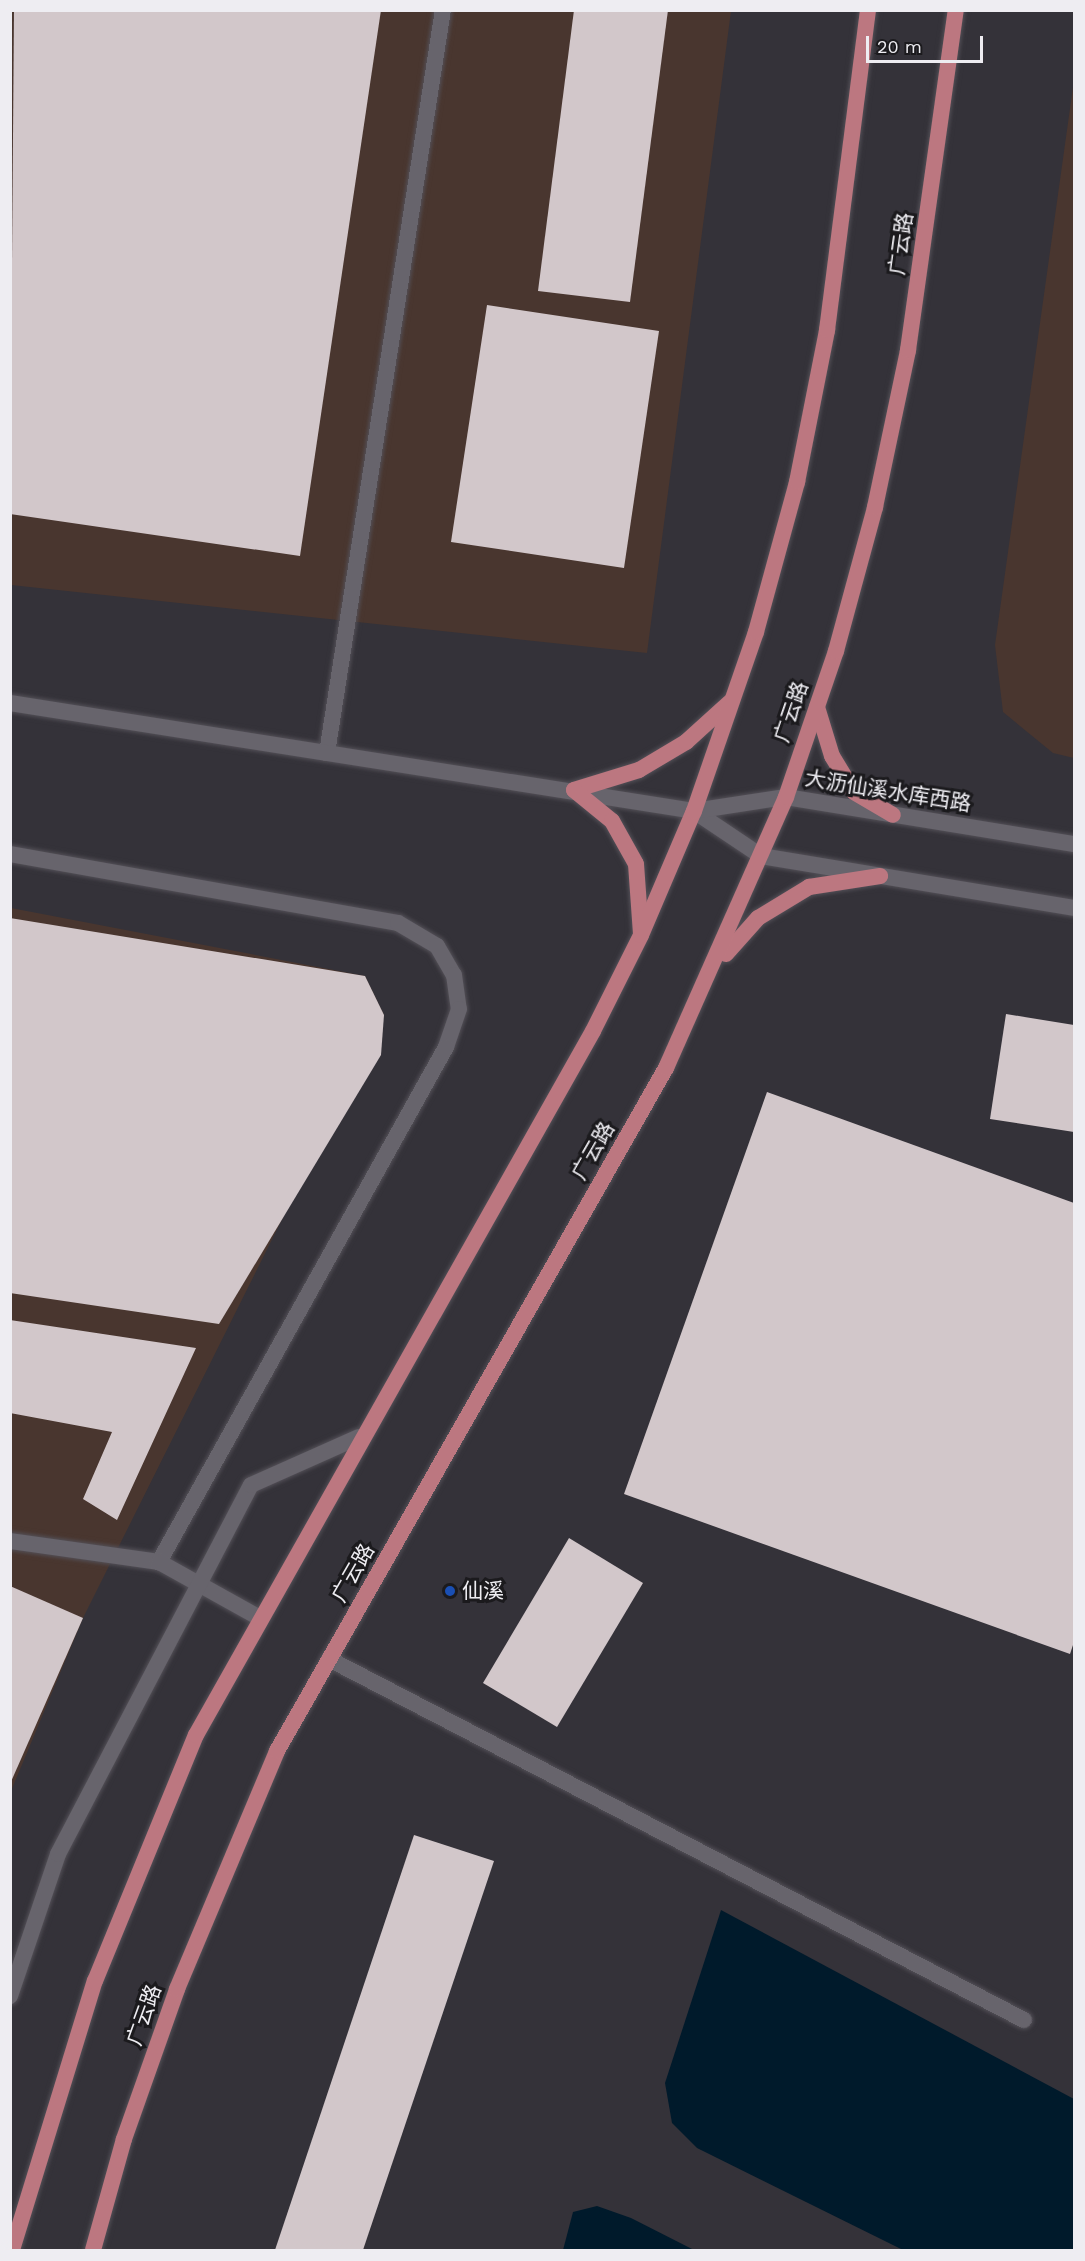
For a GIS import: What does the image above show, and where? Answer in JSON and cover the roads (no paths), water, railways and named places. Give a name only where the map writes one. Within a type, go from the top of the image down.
[{"type":"main road","points":[[12,2250],[95,1981],[196,1735],[359,1437],[593,1030],[641,935],[694,811],[733,699],[797,482],[826,330],[868,10]]},
{"type":"main road","name":"广云路","points":[[93,2250],[124,2139],[177,1989],[277,1751],[666,1068],[717,963],[786,797],[817,708],[875,507],[908,350],[956,10]]},
{"type":"main road","points":[[574,790],[639,770],[686,742],[733,699]]},
{"type":"main road","points":[[817,708],[832,756],[854,792],[893,815]]},
{"type":"main road","points":[[574,790],[612,821],[636,864],[641,935]]},
{"type":"main road","points":[[717,963],[758,918],[809,887],[880,876]]},
{"type":"street","points":[[327,753],[443,10]]},
{"type":"street","points":[[10,704],[574,790],[694,811],[761,856],[1074,908]]},
{"type":"street","name":"大沥仙溪水库西路","points":[[694,811],[786,797],[1074,844]]},
{"type":"street","points":[[10,854],[398,923],[437,946],[454,975],[459,1009],[446,1047],[159,1562]]},
{"type":"street","points":[[10,1996],[58,1854],[251,1485],[359,1437]]},
{"type":"street","points":[[10,1541],[159,1562],[260,1618]]},
{"type":"street","points":[[329,1659],[1024,2020]]},
{"type":"water","points":[[721,1910],[1074,2099],[1074,2250],[903,2250],[697,2148],[672,2123],[665,2083]]},
{"type":"water","points":[[597,2206],[631,2218],[694,2250],[563,2250],[573,2212]]},
{"type":"place","name":"仙溪","points":[[450,1591]]}]
